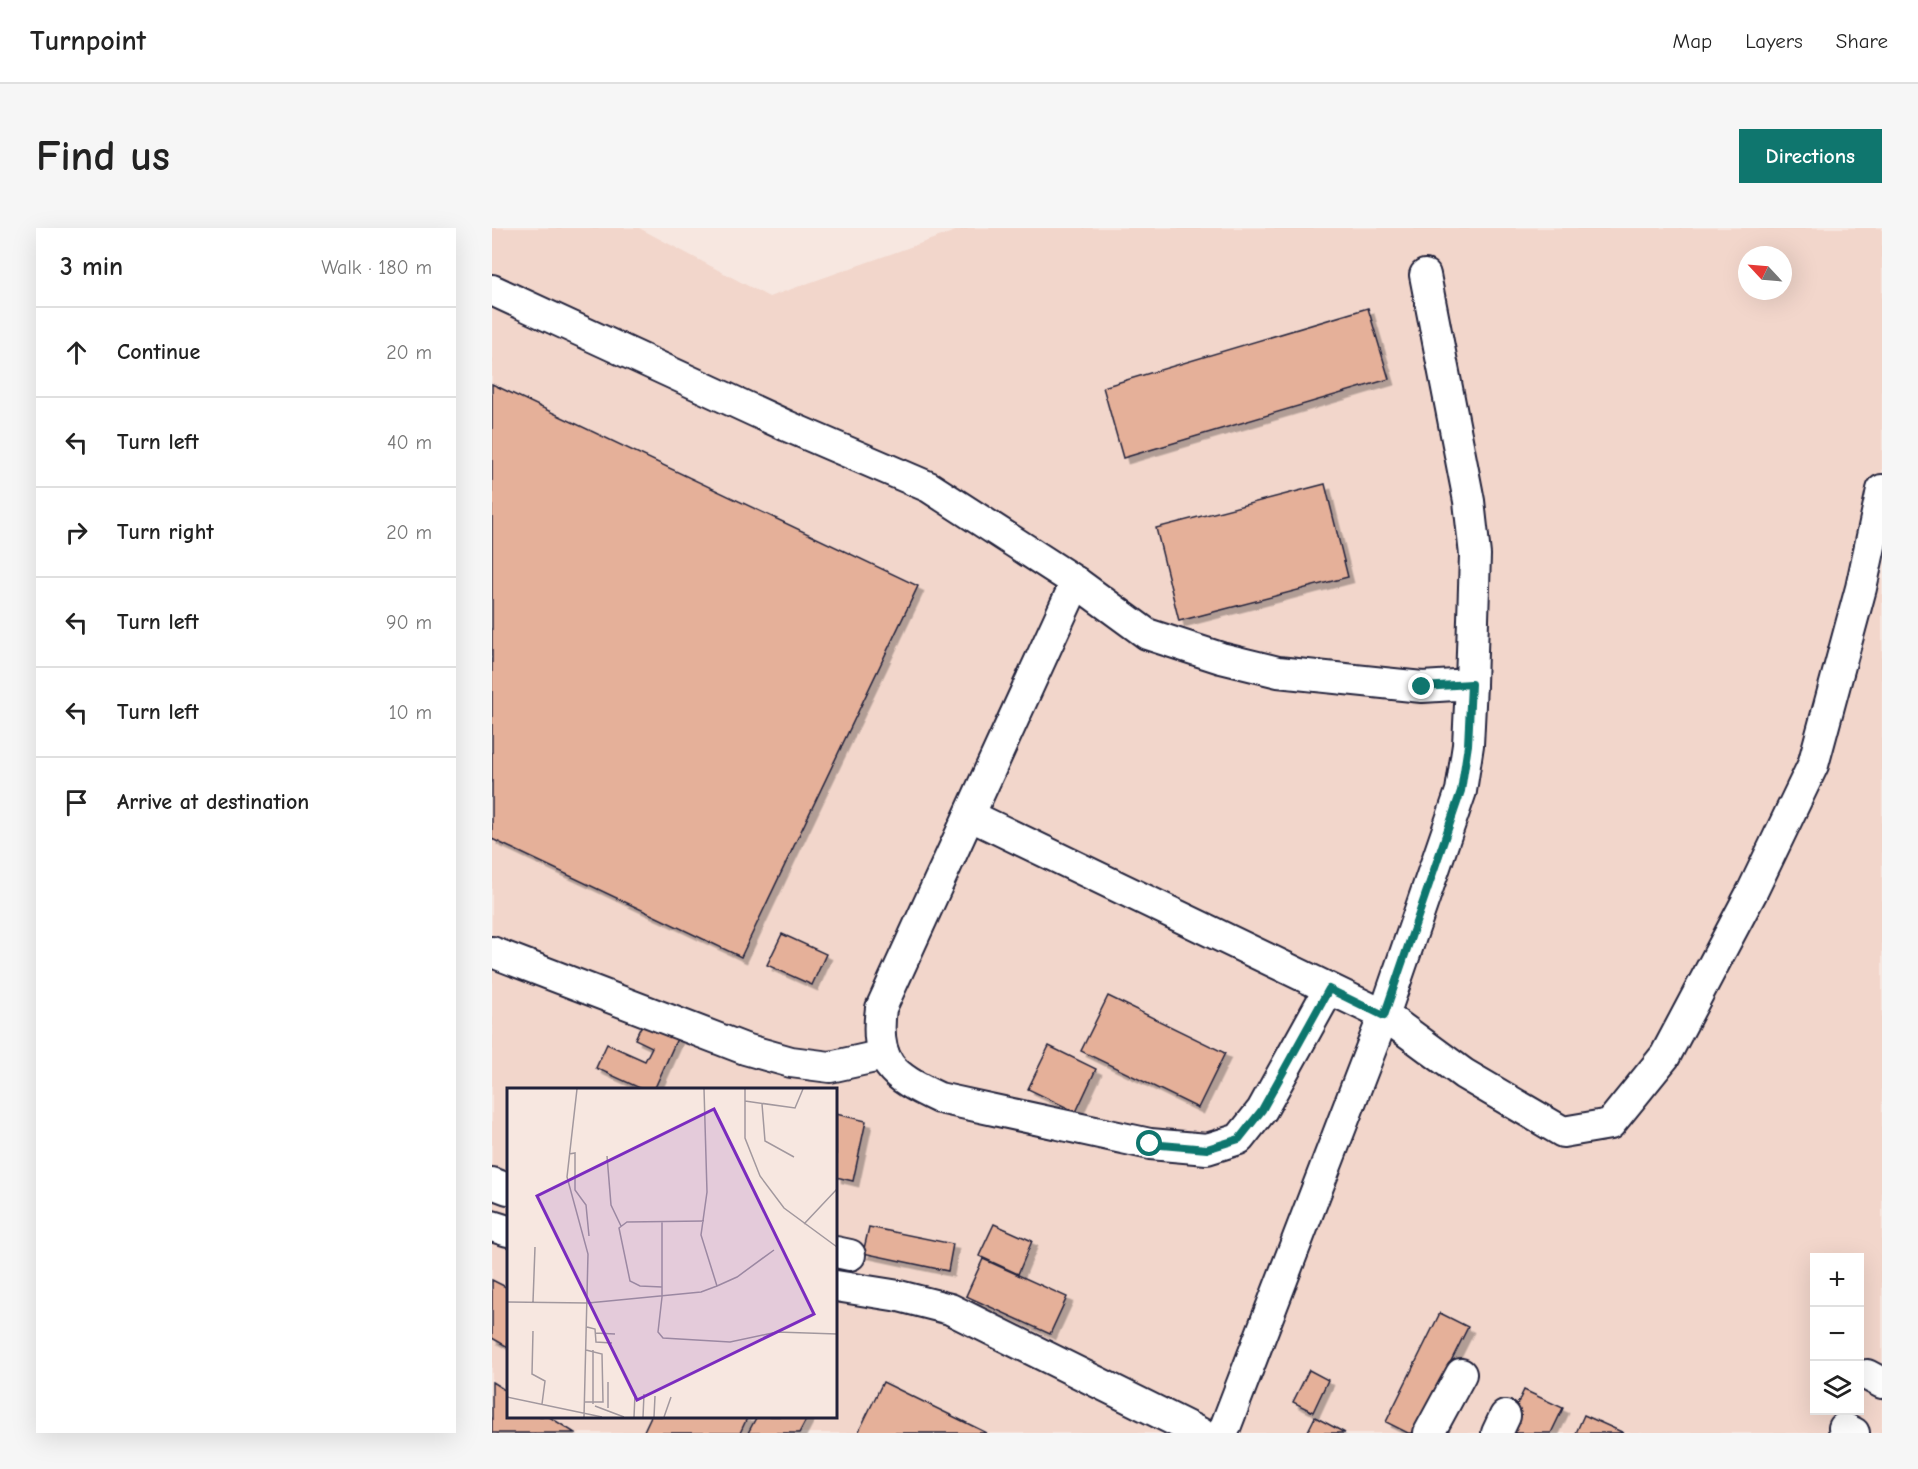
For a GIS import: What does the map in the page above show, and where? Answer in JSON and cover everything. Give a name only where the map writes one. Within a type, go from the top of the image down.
[{"type":"lane","points":[[1223,1433],[1384,1016],[1461,791],[1468,745],[1476,555],[1469,501],[1425,275]]},
{"type":"lane","points":[[492,290],[787,426],[929,487],[1076,582],[1147,634],[1221,658],[1278,672],[1422,687],[1471,684]]},
{"type":"lane","points":[[970,816],[1384,1016],[1464,1074],[1563,1132],[1610,1124],[1665,1056],[1753,890],[1813,765],[1861,588],[1882,490]]},
{"type":"lane","points":[[1076,582],[881,1008],[879,1045],[890,1066],[907,1083],[939,1098],[1150,1144],[1207,1149],[1239,1139],[1262,1110],[1329,989]]},
{"type":"lane","points":[[492,952],[744,1049],[791,1062],[830,1067],[884,1055]]},
{"type":"lane","points":[[492,1183],[507,1189]]},
{"type":"lane","points":[[492,1226],[507,1231]]},
{"type":"lane","points":[[837,1286],[899,1296],[950,1309],[1200,1433]]},
{"type":"lane","points":[[1429,1433],[1461,1374]]},
{"type":"shaded area","points":[[492,228],[639,228],[769,297],[964,228],[1882,228],[1882,1433],[492,1433]]},
{"type":"building","points":[[1368,308],[1389,379],[1123,458],[1103,387]]},
{"type":"building","points":[[492,384],[918,586],[741,957],[492,839]]},
{"type":"building","points":[[1325,484],[1348,577],[1179,621],[1156,528]]},
{"type":"building","points":[[782,934],[826,954],[812,985],[767,965]]},
{"type":"building","points":[[1108,996],[1225,1053],[1198,1108],[1081,1051]]},
{"type":"building","points":[[645,1018],[679,1034],[655,1088],[640,1088],[596,1068],[607,1044],[645,1061],[652,1047],[635,1039]]},
{"type":"building","points":[[1049,1046],[1096,1069],[1076,1112],[1028,1089]]},
{"type":"building","points":[[837,1114],[866,1121],[853,1181],[837,1177]]},
{"type":"building","points":[[994,1224],[1032,1241],[1018,1274],[979,1256]]},
{"type":"building","points":[[869,1227],[953,1244],[948,1271],[863,1253]]},
{"type":"building","points":[[983,1259],[1067,1297],[1050,1334],[966,1296]]},
{"type":"building","points":[[492,1280],[507,1288],[507,1346],[492,1338]]},
{"type":"building","points":[[1440,1313],[1468,1327],[1415,1433],[1408,1433],[1386,1422]]},
{"type":"building","points":[[1309,1370],[1328,1380],[1313,1412],[1293,1402]]},
{"type":"building","points":[[492,1382],[507,1391],[507,1418],[551,1418],[575,1433],[492,1433]]},
{"type":"building","points":[[883,1382],[987,1433],[858,1433]]},
{"type":"building","points":[[1524,1390],[1563,1408],[1551,1433],[1510,1433],[1505,1430]]},
{"type":"building","points":[[1584,1415],[1624,1433],[1576,1433]]},
{"type":"building","points":[[1315,1417],[1345,1433],[1307,1433]]},
{"type":"building","points":[[650,1418],[747,1418],[740,1433],[643,1433]]},
{"type":"building","points":[[756,1418],[807,1418],[799,1433],[748,1433]]},
{"type":"route","points":[[1150,1144],[1207,1149],[1239,1139],[1262,1110],[1329,989],[1384,1016],[1461,791],[1468,745],[1471,684],[1422,687]]}]
